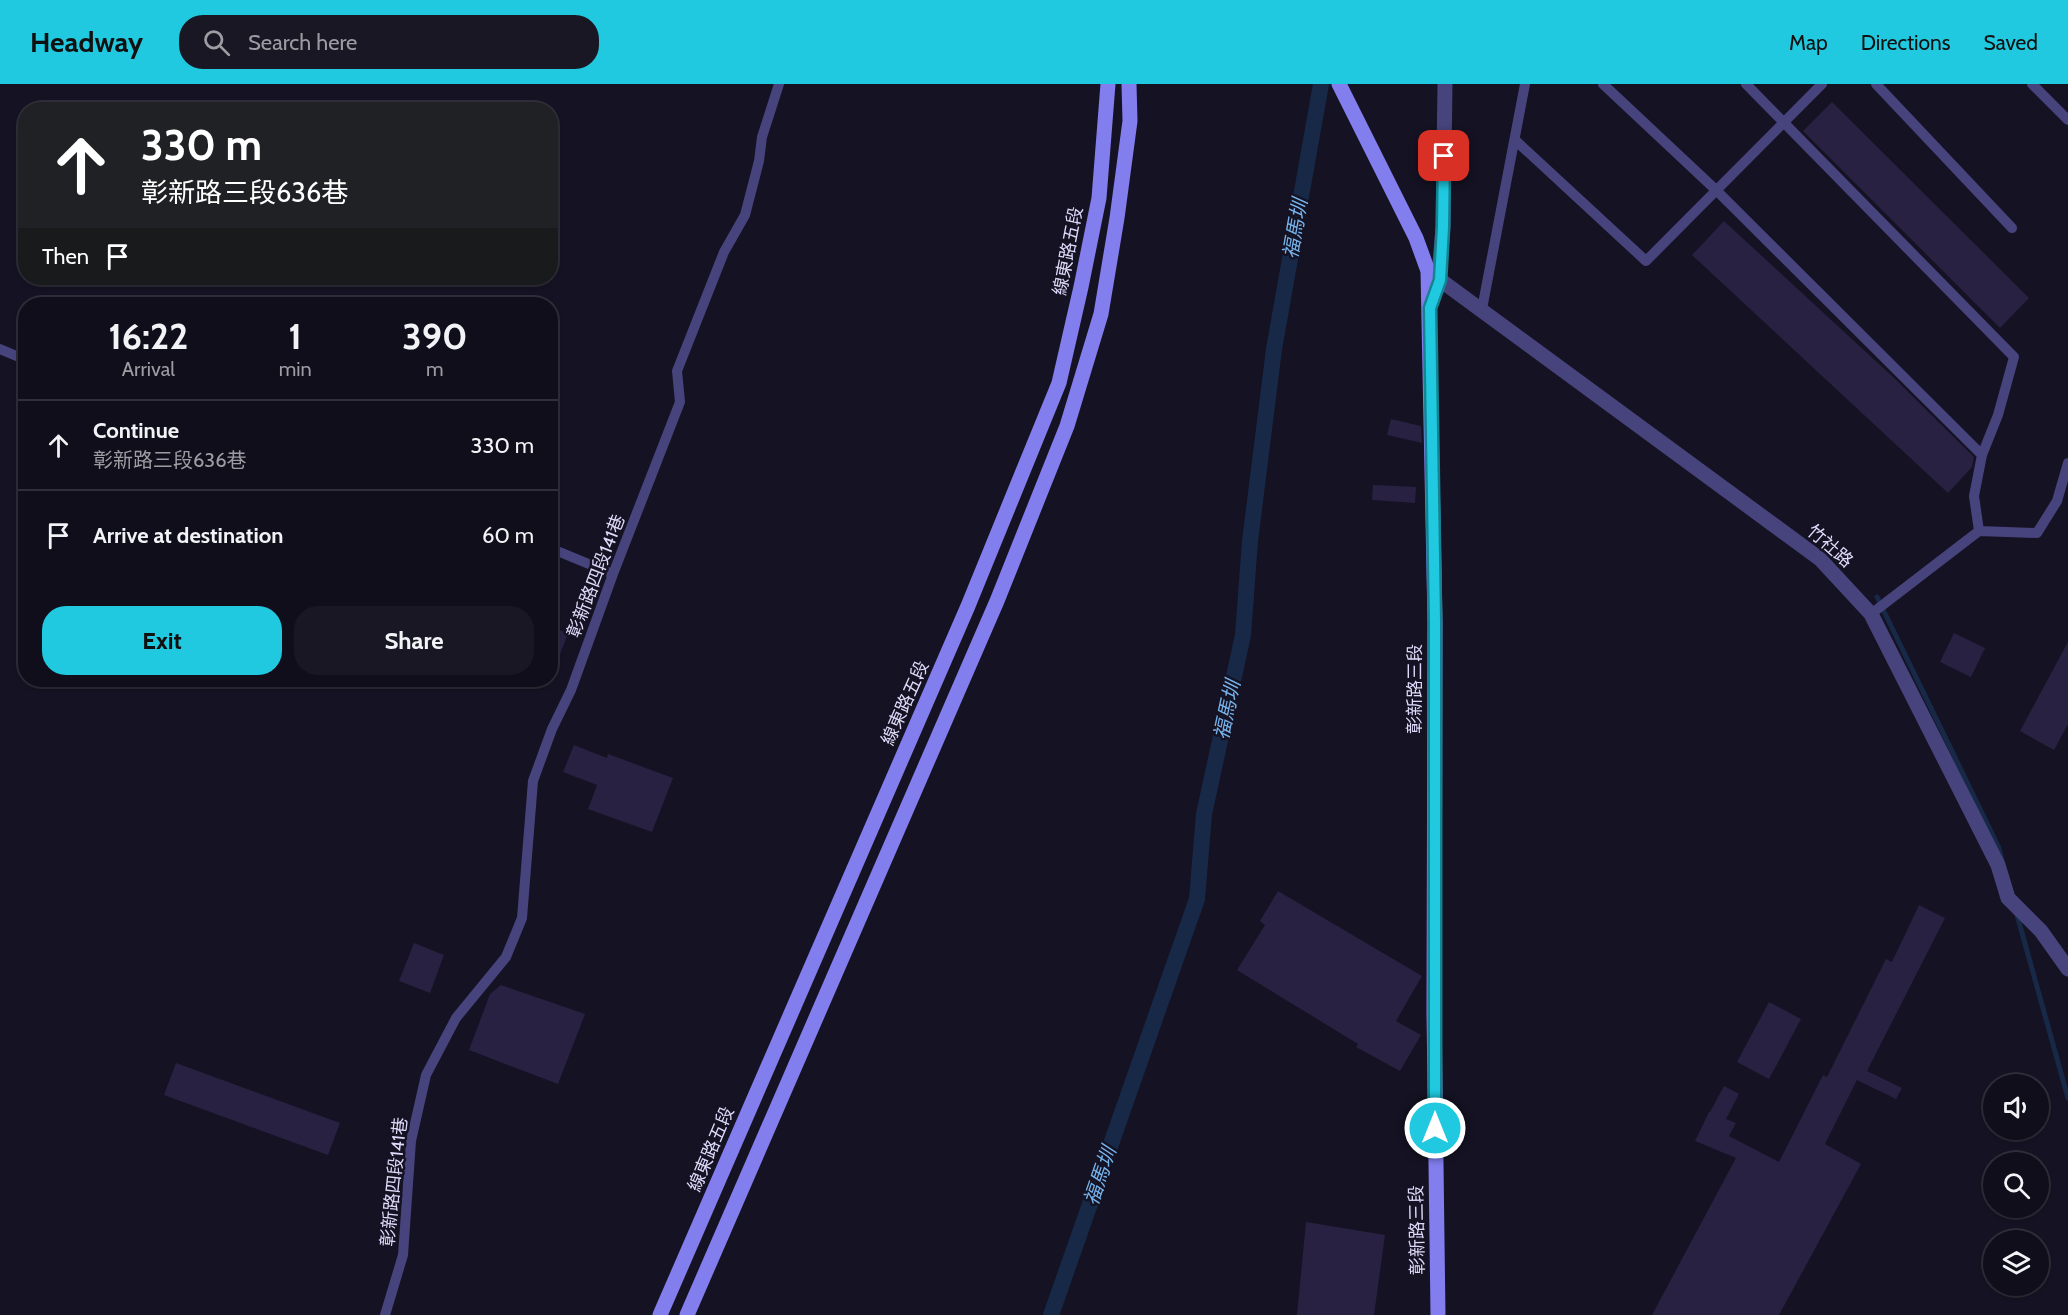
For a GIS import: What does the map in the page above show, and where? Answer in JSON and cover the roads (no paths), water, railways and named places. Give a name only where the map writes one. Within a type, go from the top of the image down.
[{"type":"main road","name":"線東路五段","points":[[660,1315],[968,606],[1059,383],[1099,198],[1108,84]]},
{"type":"main road","points":[[687,1315],[997,601],[1067,426],[1101,314],[1130,122],[1129,84]]},
{"type":"main road","name":"彰新路三段","points":[[1339,84],[1434,275],[1430,308],[1435,621],[1434,1023],[1437,1315]]},
{"type":"street","points":[[1434,275],[1443,227],[1445,84]]},
{"type":"street","name":"竹社路","points":[[1434,275],[1820,559],[1871,614],[1998,865],[2008,898],[2040,931],[2068,969]]},
{"type":"lane","name":"彰新路四段141巷","points":[[386,1315],[403,1255],[411,1141],[426,1075],[456,1018],[506,957],[522,918],[533,781],[552,729],[571,690],[680,402],[677,371],[724,252],[745,215],[759,161],[762,137],[779,84]]},
{"type":"lane","points":[[1482,309],[1525,84]]},
{"type":"lane","points":[[1603,84],[1717,191],[1982,454]]},
{"type":"lane","points":[[1746,84],[2014,357],[1998,415],[1982,454],[1974,496],[1979,531]]},
{"type":"lane","points":[[1515,140],[1646,261],[1822,84]]},
{"type":"lane","points":[[1876,84],[2012,228]]},
{"type":"lane","points":[[2032,84],[2068,120]]},
{"type":"lane","points":[[0,349],[18,357]]},
{"type":"lane","points":[[1871,614],[1979,531],[2037,533],[2057,501],[2068,463]]},
{"type":"lane","points":[[558,551],[613,574]]},
{"type":"waterway","name":"福馬圳","points":[[1051,1315],[1197,899],[1204,814],[1243,635],[1250,541],[1274,349],[1321,84]]},
{"type":"waterway","points":[[1877,597],[1999,848],[2002,860]]},
{"type":"waterway","points":[[2017,915],[2068,1098]]}]
